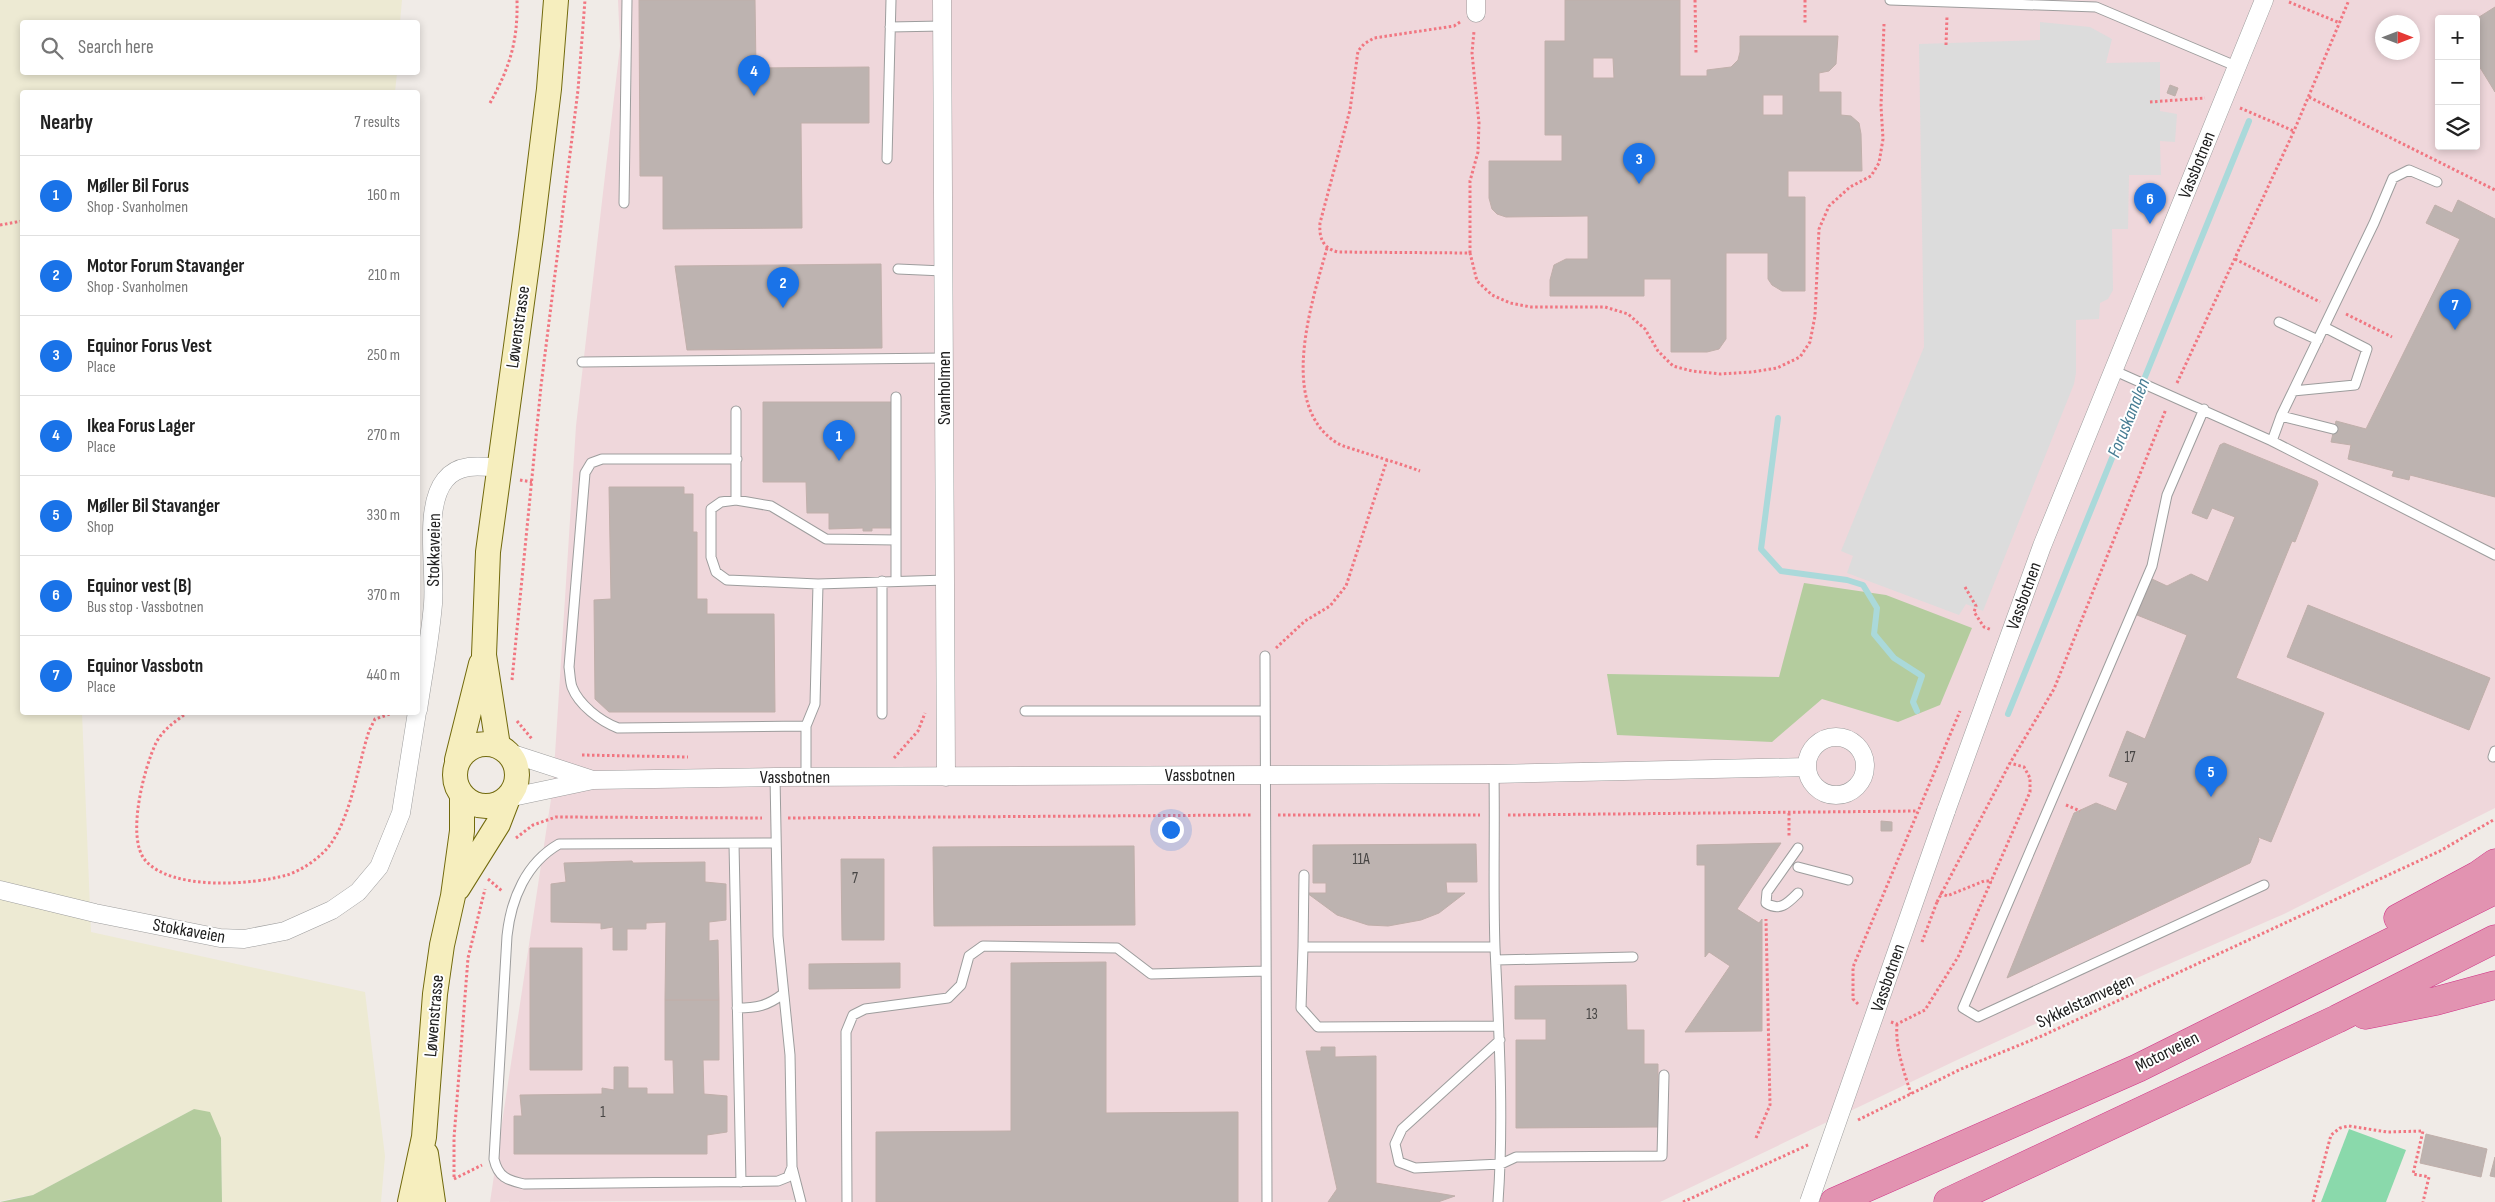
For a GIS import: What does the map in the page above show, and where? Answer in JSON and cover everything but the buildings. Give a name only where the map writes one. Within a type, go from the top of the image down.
[{"type":"highway","points":[[2204,1034],[2263,990],[2478,875],[2495,863]]},
{"type":"highway","name":"Motorveien","points":[[1834,1202],[2138,1068],[2495,890]]},
{"type":"highway","points":[[1948,1202],[2337,1019],[2495,940]]},
{"type":"highway","points":[[2337,1019],[2391,1011],[2495,985]]},
{"type":"main road","name":"Løwenstrasse","points":[[457,760],[484,655],[488,552],[549,89],[556,0]]},
{"type":"main road","name":"Løwenstrasse","points":[[484,655],[503,749]]},
{"type":"main road","points":[[486,743],[503,749],[514,760],[517,780],[508,798],[497,805],[485,807],[472,804],[462,797],[456,786],[454,773],[457,760],[465,751],[475,745],[486,743]]},
{"type":"main road","name":"Løwenstrasse","points":[[410,1202],[424,1137],[435,994],[442,945],[453,896],[462,831],[462,797]]},
{"type":"main road","name":"Løwenstrasse","points":[[453,896],[498,824],[508,798]]},
{"type":"main road","name":"Løwenstrasse","points":[[424,1137],[433,1202]]},
{"type":"street","name":"Svanholmen","points":[[942,0],[946,777]]},
{"type":"street","name":"Vassbotnen","points":[[1809,1202],[2042,546],[2115,371],[2264,0]]},
{"type":"street","name":"Stokkaveien","points":[[420,691],[433,602],[433,519],[435,500],[444,481],[460,469],[478,466],[499,468]]},
{"type":"street","name":"Stokkaveien","points":[[0,890],[95,913],[220,938],[244,939],[285,931],[332,910],[358,892],[379,867],[401,812],[416,715]]},
{"type":"street","name":"Vassbotnen","points":[[503,749],[593,780]]},
{"type":"street","name":"Vassbotnen","points":[[508,798],[593,780],[775,777],[1494,774],[1807,767]]},
{"type":"lane","points":[[624,203],[627,0]]},
{"type":"lane","points":[[887,159],[891,0]]},
{"type":"lane","points":[[1890,0],[2049,2],[2096,7],[2238,67]]},
{"type":"lane","points":[[890,26],[942,26]]},
{"type":"lane","points":[[2272,441],[2281,416],[2374,223],[2393,178],[2409,170],[2437,182]]},
{"type":"lane","points":[[898,269],[943,271]]},
{"type":"lane","points":[[2279,322],[2318,340]]},
{"type":"lane","points":[[2293,392],[2355,385],[2367,349],[2324,327]]},
{"type":"lane","points":[[582,362],[944,358]]},
{"type":"lane","points":[[2115,371],[2204,409],[2272,441],[2495,555]]},
{"type":"lane","points":[[896,397],[896,580]]},
{"type":"lane","points":[[2204,409],[2167,495],[2152,566],[1963,1008],[1978,1017],[2264,885]]},
{"type":"lane","points":[[736,411],[736,500]]},
{"type":"lane","points":[[2281,416],[2333,429]]},
{"type":"lane","points":[[737,459],[602,459],[591,463],[585,473],[569,667],[572,686],[580,699],[604,723],[618,728],[806,726]]},
{"type":"lane","points":[[896,540],[826,539],[771,506],[736,500],[721,502],[711,509],[711,557],[716,572],[727,580],[818,584],[896,580],[946,580]]},
{"type":"lane","points":[[882,581],[882,714]]},
{"type":"lane","points":[[806,777],[806,726],[815,704],[818,584]]},
{"type":"lane","points":[[1265,656],[1267,1202]]},
{"type":"lane","points":[[1025,712],[1264,711]]},
{"type":"lane","points":[[1494,774],[1495,947],[1500,1040],[1501,1164],[1498,1202]]},
{"type":"lane","points":[[775,777],[778,936],[790,1055],[792,1167],[802,1202]]},
{"type":"lane","points":[[776,843],[559,844],[546,852],[532,865],[522,884],[509,920],[494,1159],[501,1175],[509,1181],[524,1184],[783,1180],[788,1177],[792,1167]]},
{"type":"lane","points":[[734,844],[741,1182]]},
{"type":"lane","points":[[1798,848],[1767,892],[1766,903],[1774,907],[1785,906],[1798,893]]},
{"type":"lane","points":[[1798,867],[1848,880]]},
{"type":"lane","points":[[1304,875],[1301,1008],[1318,1027],[1498,1026]]},
{"type":"lane","points":[[846,1202],[846,1032],[853,1015],[865,1009],[948,998],[961,984],[969,956],[982,946],[1117,948],[1151,974],[1266,971]]},
{"type":"lane","points":[[1303,947],[1495,947]]},
{"type":"lane","points":[[1496,960],[1633,957]]},
{"type":"lane","points":[[737,1008],[759,1008],[770,1004],[783,994]]},
{"type":"lane","points":[[1500,1040],[1402,1130],[1395,1144],[1399,1162],[1415,1168],[1501,1164],[1516,1157],[1662,1156],[1664,1075]]},
{"type":"path","points":[[490,103],[506,74],[515,48],[517,0]]},
{"type":"path","points":[[511,690],[542,386],[578,90],[585,0]]},
{"type":"path","points":[[1695,0],[1696,53]]},
{"type":"path","points":[[1806,0],[1806,25]]},
{"type":"path","points":[[1937,902],[1940,893],[2010,763],[2054,688],[2172,395],[2294,131],[2349,0]]},
{"type":"path","points":[[1946,45],[1947,1]]},
{"type":"path","points":[[2289,2],[2340,23]]},
{"type":"path","points":[[1470,253],[1338,252],[1327,248],[1319,234],[1320,223],[1350,110],[1358,51],[1364,44],[1374,38],[1454,26],[1476,7]]},
{"type":"path","points":[[1476,7],[1472,53],[1479,122],[1478,152],[1470,181],[1470,253],[1477,281],[1492,295],[1510,303],[1531,307],[1605,307],[1628,314],[1645,329],[1658,351],[1673,366],[1692,371],[1720,374],[1777,368],[1800,357],[1810,342],[1814,316],[1819,229],[1829,206],[1850,187],[1871,176],[1879,163],[1883,139],[1881,106],[1884,24]]},
{"type":"path","points":[[2150,102],[2210,97]]},
{"type":"path","points":[[2309,97],[2495,190]]},
{"type":"path","points":[[2238,107],[2294,131]]},
{"type":"path","points":[[0,225],[20,222]]},
{"type":"path","points":[[1327,248],[1306,321],[1303,356],[1305,382],[1314,421],[1338,443],[1420,471]]},
{"type":"path","points":[[2235,259],[2392,337]]},
{"type":"path","points":[[1265,656],[1305,621],[1330,606],[1346,586],[1387,460]]},
{"type":"path","points":[[1965,587],[1976,606],[1974,612],[1984,627],[1994,631]]},
{"type":"path","points":[[893,760],[918,731],[927,707]]},
{"type":"path","points":[[515,712],[516,720],[534,742]]},
{"type":"path","points":[[184,715],[170,724],[156,743],[142,784],[137,818],[139,843],[145,860],[162,872],[194,882],[227,884],[288,875],[316,859],[331,843],[341,826],[369,731],[376,719],[387,715]]},
{"type":"path","points":[[580,755],[698,758]]},
{"type":"path","points":[[511,842],[533,825],[556,817],[1494,815],[1918,811]]},
{"type":"path","points":[[1789,812],[1789,843]]},
{"type":"path","name":"Sykkelstamvegen","points":[[1853,1123],[1961,1069],[2053,1031],[2440,851],[2495,819]]},
{"type":"path","points":[[454,1187],[454,1138],[468,958],[488,875]]},
{"type":"path","points":[[1940,893],[1947,896],[1984,881],[1992,881]]},
{"type":"path","points":[[1756,1138],[1770,1105],[1766,915]]},
{"type":"path","points":[[1898,1024],[1896,1036],[1898,1052],[1912,1094]]},
{"type":"path","points":[[2313,1202],[2331,1135],[2340,1128],[2349,1126],[2387,1132],[2423,1131],[2413,1174],[2429,1177],[2423,1202]]},
{"type":"path","points":[[1684,1202],[1819,1139]]},
{"type":"path","points":[[454,1179],[494,1159]]},
{"type":"shaded area","points":[[0,0],[402,0],[400,20],[20,20],[20,75],[397,75],[395,90],[20,90],[20,715],[82,715],[91,932],[365,992],[385,1156],[381,1202],[222,1202],[221,1138],[194,1109],[33,1195],[0,1201]]},
{"type":"shaded area","points":[[618,0],[2495,0],[2495,808],[2284,914],[2100,994],[1957,1060],[1660,1202],[801,1202],[801,1200],[490,1202],[553,786],[576,426],[620,46]]},
{"type":"shaded area","points":[[2040,22],[2090,27],[2112,39],[2106,63],[2160,62],[2160,111],[2177,114],[2175,142],[2160,141],[2161,175],[2129,175],[2128,229],[2112,229],[2113,290],[2108,299],[2100,303],[2099,319],[2076,320],[2076,373],[2074,384],[1983,611],[1966,604],[1959,615],[1847,573],[1853,556],[1841,551],[1924,347],[1919,44],[2040,40]]},
{"type":"green space","points":[[1804,583],[1886,595],[1972,628],[1940,705],[1898,722],[1822,699],[1772,742],[1617,735],[1607,674],[1779,677]]},
{"type":"green space","points":[[194,1109],[210,1112],[221,1138],[222,1202],[0,1202],[33,1195]]},
{"type":"green space","points":[[2349,1129],[2406,1150],[2386,1202],[2321,1202]]},
{"type":"waterway","name":"Foruskanalen","points":[[2008,714],[2249,121]]},
{"type":"waterway","points":[[1778,418],[1761,549],[1781,571],[1847,580],[1863,585],[1877,608],[1874,634],[1894,658],[1922,676],[1913,702],[1917,711]]},
{"type":"place","name":"Ikea Forus Lager","points":[[754,96]]},
{"type":"place","name":"Equinor Forus Vest","points":[[1639,184]]},
{"type":"place","name":"Equinor vest (B)","points":[[2150,224]]},
{"type":"place","name":"Motor Forum Stavanger","points":[[783,308]]},
{"type":"place","name":"Equinor Vassbotn","points":[[2455,330]]},
{"type":"place","name":"Møller Bil Forus","points":[[839,461]]},
{"type":"place","name":"Møller Bil Stavanger","points":[[2211,797]]}]
